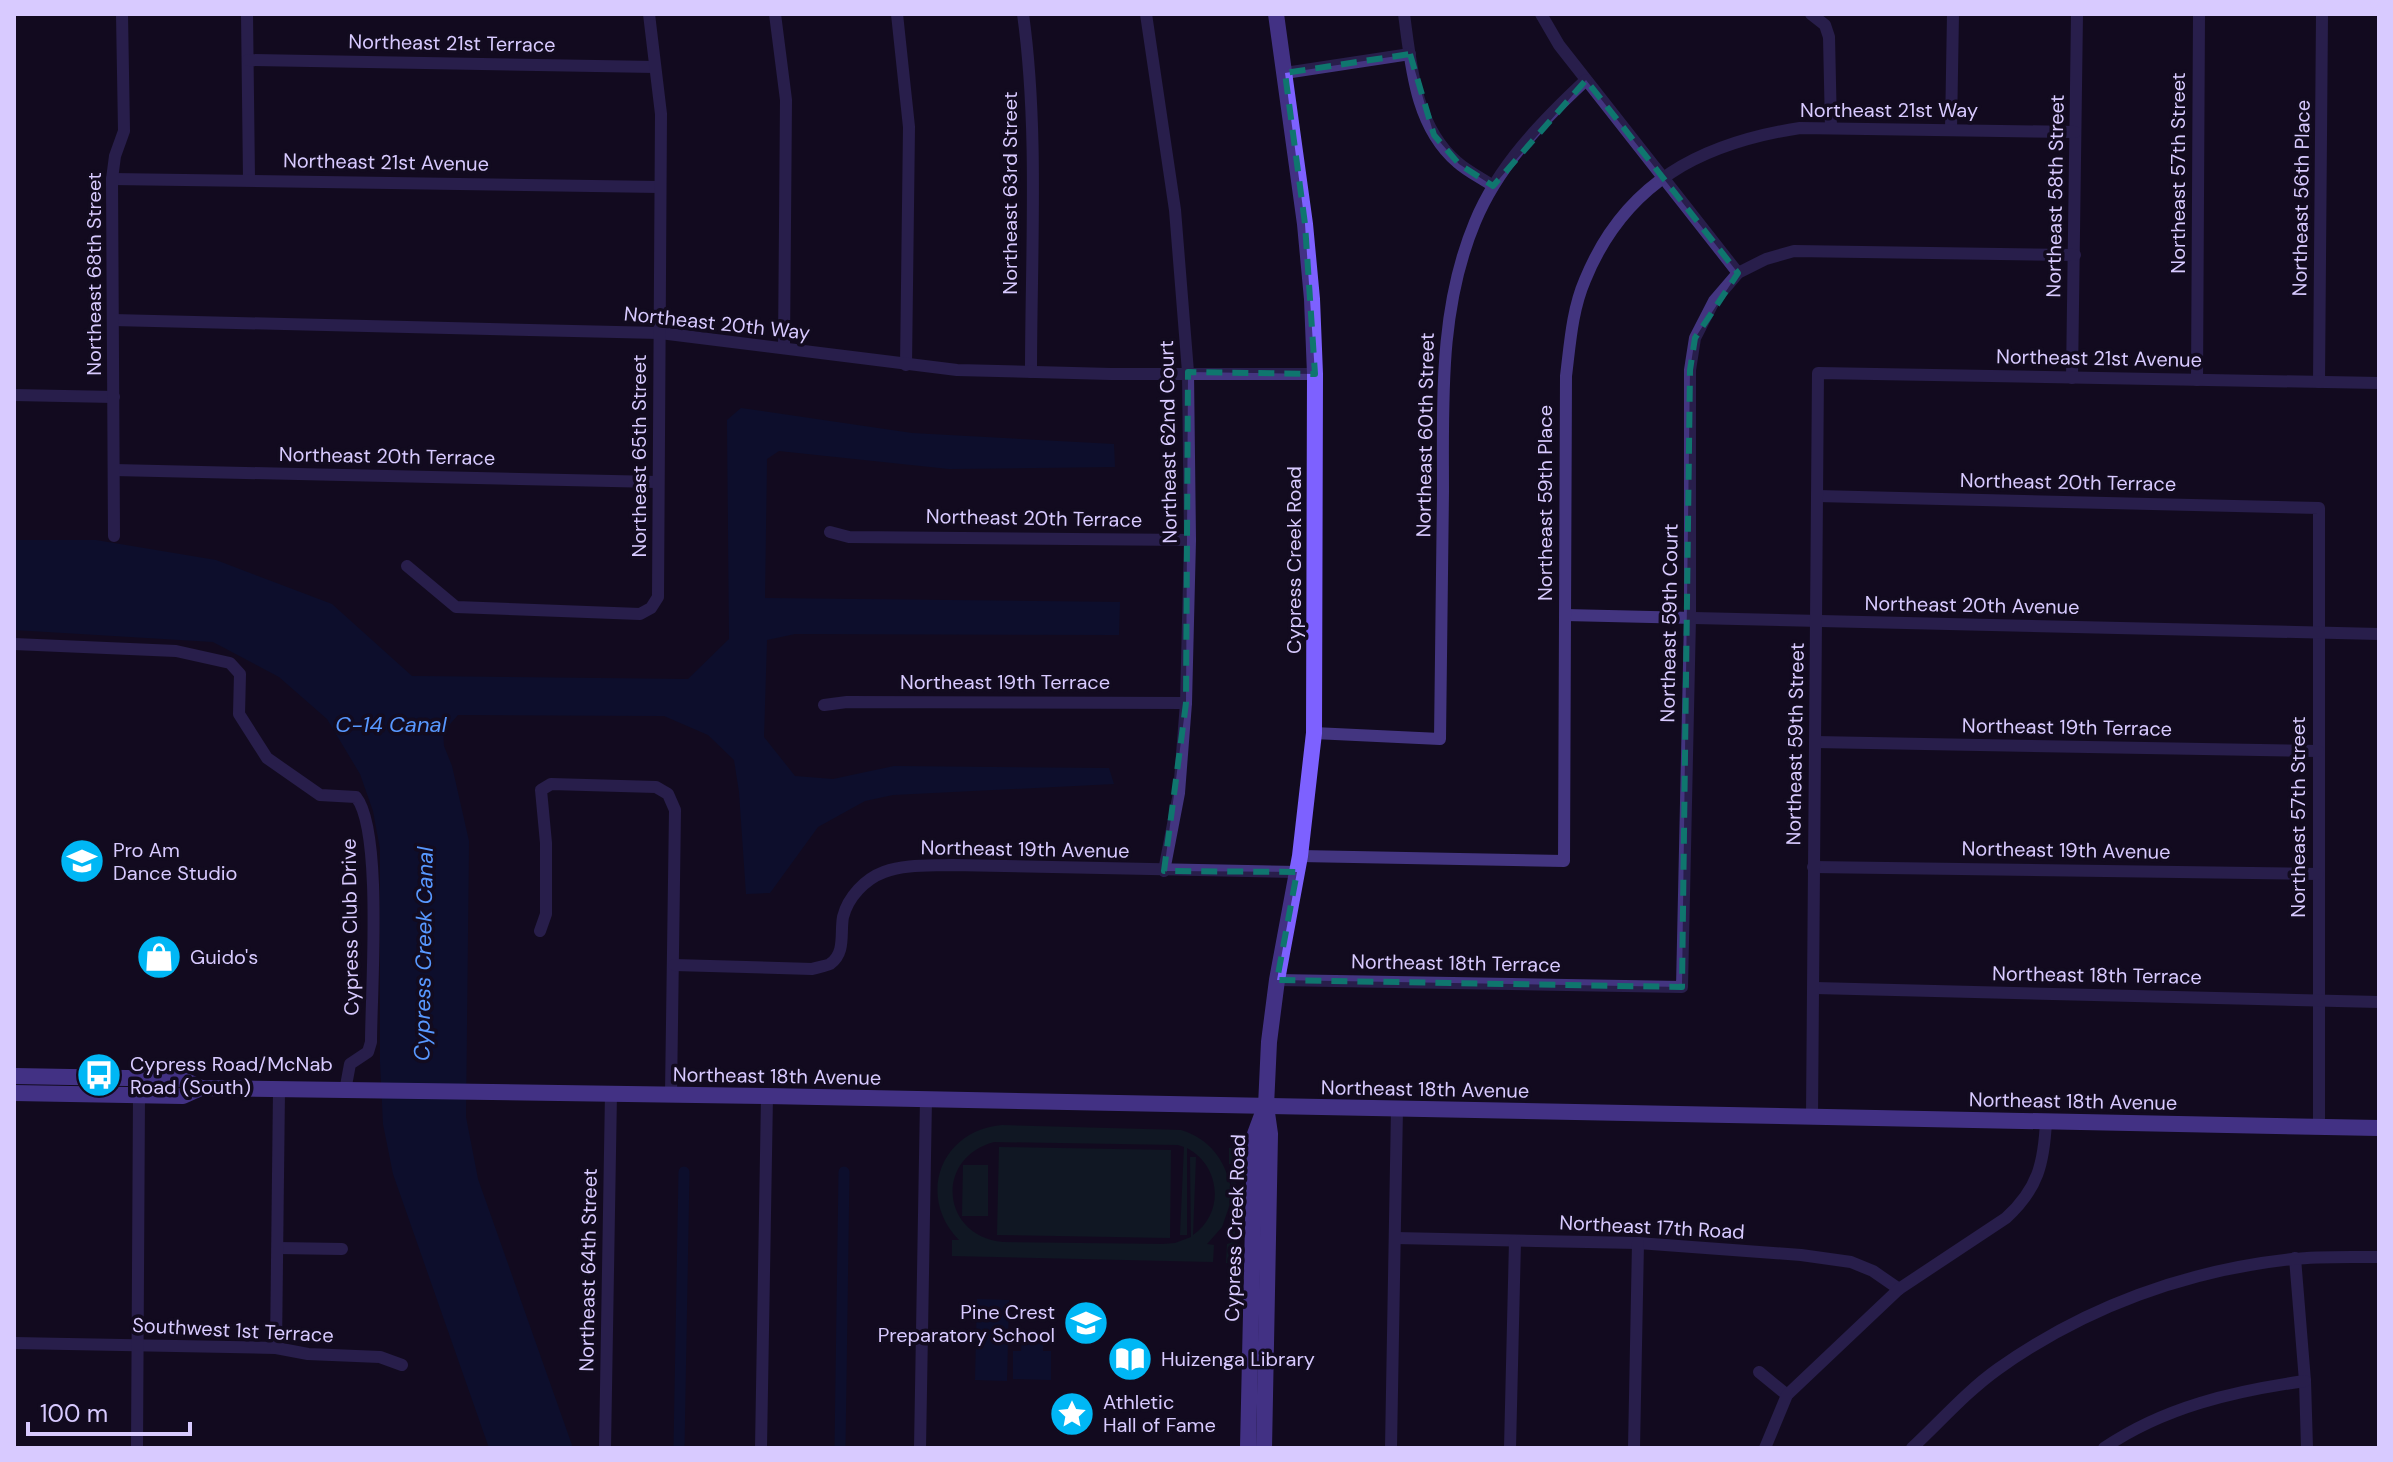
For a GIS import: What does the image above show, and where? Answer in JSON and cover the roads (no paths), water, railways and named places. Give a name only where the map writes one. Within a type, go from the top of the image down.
[{"type":"street","name":"Northeast 68th Street","points":[[114,536],[112,179],[115,156],[124,131],[122,14]]},
{"type":"street","points":[[247,14],[249,179]]},
{"type":"street","name":"Northeast 65th Street","points":[[407,566],[456,607],[640,614],[651,608],[658,597],[661,114],[649,14]]},
{"type":"street","points":[[775,14],[786,100],[784,347]]},
{"type":"street","points":[[897,14],[909,127],[906,365]]},
{"type":"street","name":"Northeast 63rd Street","points":[[1023,14],[1029,54],[1031,372]]},
{"type":"street","name":"Northeast 62nd Court","points":[[1146,14],[1175,210],[1188,372],[1190,540],[1186,703],[1179,793],[1164,871]]},
{"type":"street","name":"Cypress Creek Road","points":[[1264,1448],[1269,1042],[1277,980],[1299,864],[1314,733],[1315,374],[1305,224],[1276,14]]},
{"type":"street","points":[[1404,14],[1422,110],[1434,135],[1459,164],[1493,186]]},
{"type":"street","points":[[1541,14],[1559,45],[1738,273],[1766,259],[1794,251],[2075,255]]},
{"type":"street","points":[[1811,14],[1825,25],[1829,37],[1831,128]]},
{"type":"street","points":[[1951,130],[1953,14]]},
{"type":"street","name":"Northeast 58th Street","points":[[2072,378],[2077,14]]},
{"type":"street","name":"Northeast 57th Street","points":[[2197,380],[2199,14]]},
{"type":"street","name":"Northeast 56th Place","points":[[2319,382],[2322,14]]},
{"type":"street","points":[[1285,73],[1410,54]]},
{"type":"street","name":"Northeast 21st Terrace","points":[[248,60],[655,67]]},
{"type":"street","name":"Northeast 60th Street","points":[[1314,733],[1440,739],[1444,366],[1446,328],[1453,289],[1464,250],[1493,186],[1537,129],[1586,80]]},
{"type":"street","name":"Northeast 21st Way","points":[[1664,176],[1695,157],[1725,144],[1800,128],[2075,132]]},
{"type":"street","name":"Northeast 59th Place","points":[[1564,861],[1566,376],[1571,326],[1584,281],[1603,243],[1628,210],[1664,176]]},
{"type":"street","name":"Northeast 21st Avenue","points":[[112,179],[660,187]]},
{"type":"street","name":"Northeast 59th Court","points":[[1682,987],[1690,618],[1690,370],[1695,338],[1714,301],[1738,273]]},
{"type":"street","name":"Northeast 20th Way","points":[[113,320],[660,333],[906,365],[1111,374],[1315,374]]},
{"type":"street","name":"Northeast 21st Avenue","points":[[1818,373],[2379,383]]},
{"type":"street","name":"Northeast 59th Street","points":[[1812,1116],[1818,373]]},
{"type":"street","points":[[14,395],[114,397]]},
{"type":"street","name":"Northeast 20th Terrace","points":[[114,470],[658,482]]},
{"type":"street","name":"Northeast 20th Terrace","points":[[1817,496],[2319,508]]},
{"type":"street","name":"Northeast 57th Street","points":[[2319,508],[2319,1126]]},
{"type":"street","name":"Northeast 20th Terrace","points":[[830,532],[849,537],[1190,540]]},
{"type":"street","name":"Northeast 20th Avenue","points":[[1565,615],[2379,634]]},
{"type":"street","name":"Cypress Club Drive","points":[[14,644],[176,651],[230,663],[240,674],[239,714],[267,758],[320,795],[356,797],[362,804],[373,855],[371,1042],[368,1052],[350,1064],[345,1091]]},
{"type":"street","name":"Northeast 19th Terrace","points":[[824,705],[847,702],[1186,703]]},
{"type":"street","name":"Northeast 19th Terrace","points":[[1815,742],[2318,751]]},
{"type":"street","points":[[540,931],[546,914],[546,843],[541,790],[551,784],[656,787],[668,794],[675,810],[671,1094]]},
{"type":"street","name":"Northeast 19th Avenue","points":[[674,965],[812,969],[830,964],[838,955],[842,943],[843,917],[851,899],[871,879],[885,871],[905,867],[952,865],[1164,871],[1299,864],[1564,861]]},
{"type":"street","name":"Northeast 19th Avenue","points":[[1813,867],[2318,874]]},
{"type":"street","name":"Northeast 18th Terrace","points":[[1277,980],[1682,987]]},
{"type":"street","name":"Northeast 18th Terrace","points":[[1815,988],[2379,1002]]},
{"type":"street","points":[[14,1076],[182,1079],[201,1088]]},
{"type":"street","points":[[14,1093],[183,1096],[201,1088]]},
{"type":"street","name":"Northeast 18th Avenue","points":[[201,1088],[671,1094],[2379,1128]]},
{"type":"street","points":[[276,1348],[279,1090]]},
{"type":"street","name":"Northeast 64th Street","points":[[605,1448],[611,1093]]},
{"type":"street","points":[[137,1448],[139,1095]]},
{"type":"street","points":[[761,1448],[767,1096]]},
{"type":"street","points":[[920,1448],[926,1099]]},
{"type":"street","name":"Cypress Creek Road","points":[[1248,1448],[1255,1134],[1266,1106]]},
{"type":"street","points":[[1391,1448],[1397,1108]]},
{"type":"street","points":[[1765,1448],[1787,1395],[1899,1289],[2006,1218],[2019,1206],[2038,1177],[2046,1121]]},
{"type":"street","name":"Northeast 17th Road","points":[[1395,1238],[1638,1243],[1801,1255],[1851,1262],[1873,1271],[1899,1289]]},
{"type":"street","points":[[1510,1448],[1515,1241]]},
{"type":"street","points":[[1634,1448],[1638,1243]]},
{"type":"street","points":[[278,1248],[342,1249]]},
{"type":"street","points":[[1912,1448],[1995,1371],[2050,1335],[2104,1308],[2199,1275],[2295,1258],[2379,1257]]},
{"type":"street","points":[[2295,1258],[2307,1448]]},
{"type":"street","name":"Southwest 1st Terrace","points":[[14,1343],[276,1348],[308,1354],[380,1357],[402,1365]]},
{"type":"street","points":[[1759,1372],[1787,1395]]},
{"type":"street","points":[[2104,1448],[2167,1414],[2202,1402],[2253,1388],[2305,1381]]},
{"type":"water","name":"C-14 Canal","points":[[741,408],[912,433],[1114,444],[1115,467],[949,469],[779,451],[767,459],[765,598],[1120,602],[1119,635],[795,634],[767,640],[764,737],[795,776],[833,779],[894,766],[1109,768],[1114,784],[893,795],[865,801],[818,827],[770,893],[746,894],[734,760],[708,735],[664,716],[458,715],[443,732],[469,841],[466,1117],[478,1179],[573,1448],[489,1448],[393,1174],[383,1124],[380,849],[373,811],[360,774],[327,719],[279,677],[213,642],[14,630],[14,540],[96,540],[216,560],[332,604],[412,676],[688,679],[729,639],[727,420]]},
{"type":"water","points":[[977,1299],[1009,1300],[1007,1381],[975,1380]]},
{"type":"water","points":[[1022,1338],[1043,1339],[1043,1351],[1051,1351],[1051,1380],[1013,1379],[1013,1351],[1021,1351]]},
{"type":"waterway","points":[[679,1448],[684,1172]]},
{"type":"waterway","points":[[840,1448],[844,1172]]},
{"type":"place","name":"Pro Am Dance Studio","points":[[82,861]]},
{"type":"place","name":"Guido's","points":[[159,957]]},
{"type":"place","name":"Cypress Road/McNab Road (South)","points":[[99,1075]]},
{"type":"place","name":"Pine Crest Preparatory School","points":[[1086,1323]]},
{"type":"place","name":"Huizenga Library","points":[[1130,1359]]},
{"type":"place","name":"Athletic Hall of Fame","points":[[1072,1414]]},
{"type":"water label","name":"Cypress Creek Canal","points":[[423,954]]}]
